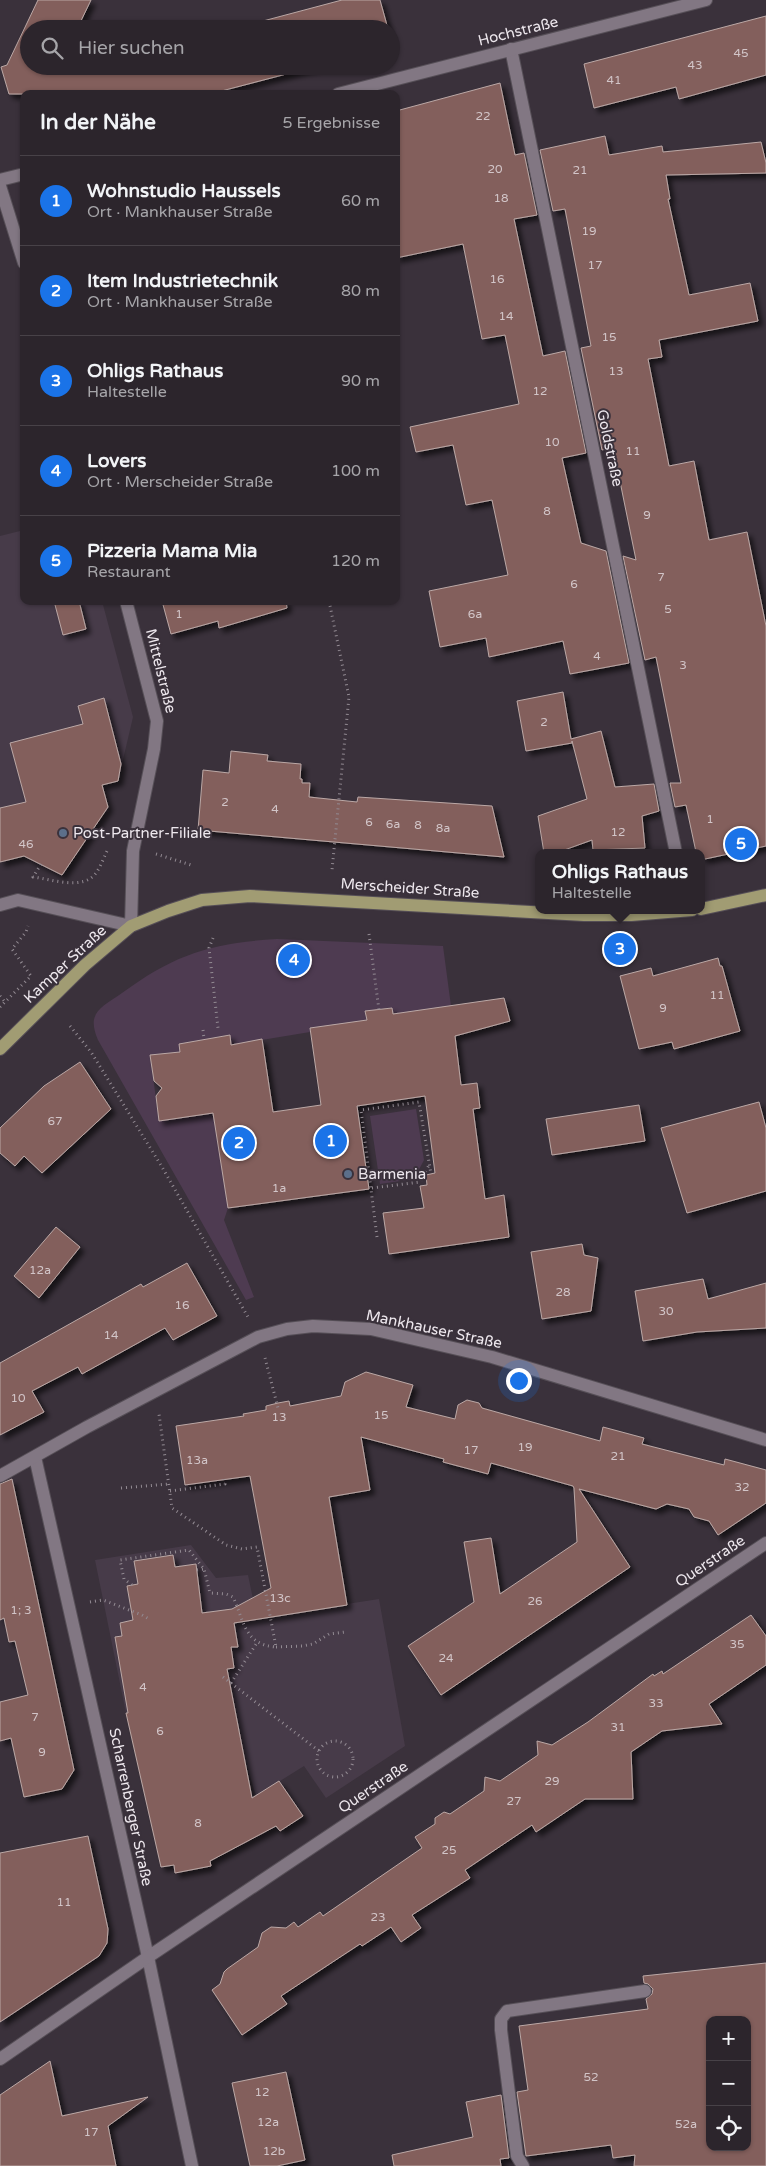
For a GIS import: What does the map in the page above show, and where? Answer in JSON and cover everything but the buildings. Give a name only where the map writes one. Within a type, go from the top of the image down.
[{"type":"main road","points":[[705,908],[766,894]]},
{"type":"main road","name":"Merscheider Straße","points":[[131,926],[202,900],[250,896],[535,912]]},
{"type":"main road","name":"Merscheider Straße","points":[[566,914],[643,914]]},
{"type":"main road","name":"Kamper Straße","points":[[0,1048],[79,971],[131,926]]},
{"type":"street","name":"Hochstraße","points":[[354,90],[706,0]]},
{"type":"street","name":"Goldstraße","points":[[511,50],[675,849]]},
{"type":"street","points":[[0,180],[20,175]]},
{"type":"street","points":[[0,186],[20,250]]},
{"type":"street","name":"Mittelstraße","points":[[127,605],[157,720],[154,748],[133,851],[131,926]]},
{"type":"street","points":[[0,905],[18,900],[131,926]]},
{"type":"street","name":"Mankhauser Straße","points":[[0,1476],[258,1337],[287,1329],[312,1326],[371,1329],[492,1357],[766,1440]]},
{"type":"street","name":"Scharrenberger Straße","points":[[35,1457],[148,1957],[192,2166]]},
{"type":"street","name":"Querstraße","points":[[0,2059],[148,1957],[766,1543]]},
{"type":"street","points":[[523,2166],[517,2156],[501,2019],[507,2011],[645,1991]]},
{"type":"path","points":[[330,605],[349,697],[332,870]]},
{"type":"path","points":[[40,864],[33,876],[72,883],[85,882],[95,874],[108,849]]},
{"type":"path","points":[[155,854],[191,865]]},
{"type":"path","points":[[0,1007],[31,976],[12,949],[26,932],[30,920]]},
{"type":"path","points":[[369,934],[379,1010]]},
{"type":"path","points":[[214,938],[210,948],[218,1028]]},
{"type":"path","points":[[0,996],[5,1002]]},
{"type":"path","points":[[70,1026],[91,1052],[162,1167],[244,1309],[258,1337]]},
{"type":"path","points":[[203,1030],[204,1039]]},
{"type":"path","points":[[377,1237],[361,1110],[419,1102],[431,1174]]},
{"type":"path","points":[[372,1188],[420,1182],[429,1164]]},
{"type":"path","points":[[267,1365],[278,1408]]},
{"type":"path","points":[[155,1391],[172,1508],[226,1546],[242,1549],[257,1547],[276,1647]]},
{"type":"path","points":[[170,1491],[225,1484],[224,1479]]},
{"type":"path","points":[[121,1488],[169,1484]]},
{"type":"path","points":[[132,1585],[124,1579],[120,1560],[189,1550],[204,1569],[210,1592],[233,1597],[244,1627],[258,1641],[276,1647],[302,1646],[312,1644],[329,1634],[345,1632]]},
{"type":"path","points":[[197,1570],[204,1569]]},
{"type":"path","points":[[70,1606],[103,1600],[142,1615],[149,1620]]},
{"type":"path","points":[[231,1684],[258,1641]]},
{"type":"path","points":[[223,1677],[319,1751]]},
{"type":"path","points":[[334,1741],[346,1745],[353,1755],[351,1768],[343,1776],[332,1777],[326,1775],[318,1767],[319,1751],[323,1746],[334,1741]]},
{"type":"shaded area","points":[[20,531],[20,605],[103,605],[133,717],[118,781],[102,785],[109,812],[85,818],[89,831],[81,847],[62,875],[24,856],[0,862],[0,536]]},
{"type":"shaded area","points":[[277,939],[443,946],[451,1006],[421,1010],[393,1018],[392,1008],[365,1012],[367,1023],[310,1028],[310,1032],[231,1045],[229,1035],[180,1044],[180,1052],[150,1055],[159,1121],[213,1113],[228,1208],[224,1220],[254,1297],[246,1300],[98,1040],[94,1023],[95,1017],[102,1007],[141,980],[177,960],[195,953],[232,944]]},
{"type":"shaded area","points":[[416,1109],[424,1160],[414,1179],[380,1184],[370,1116]]},
{"type":"shaded area","points":[[191,1545],[216,1578],[248,1575],[257,1618],[379,1599],[405,1746],[326,1798],[304,1766],[256,1796],[244,1756],[231,1690],[126,1713],[95,1560]]},
{"type":"place","name":"Post-Partner-Filiale","points":[[63,833]]},
{"type":"place","name":"Pizzeria Mama Mia","points":[[741,844]]},
{"type":"place","name":"Ohligs Rathaus","points":[[620,949]]},
{"type":"place","name":"Lovers","points":[[294,960]]},
{"type":"place","name":"Wohnstudio Haussels","points":[[331,1141]]},
{"type":"place","name":"Item Industrietechnik","points":[[239,1143]]},
{"type":"place","name":"Barmenia","points":[[348,1174]]}]
